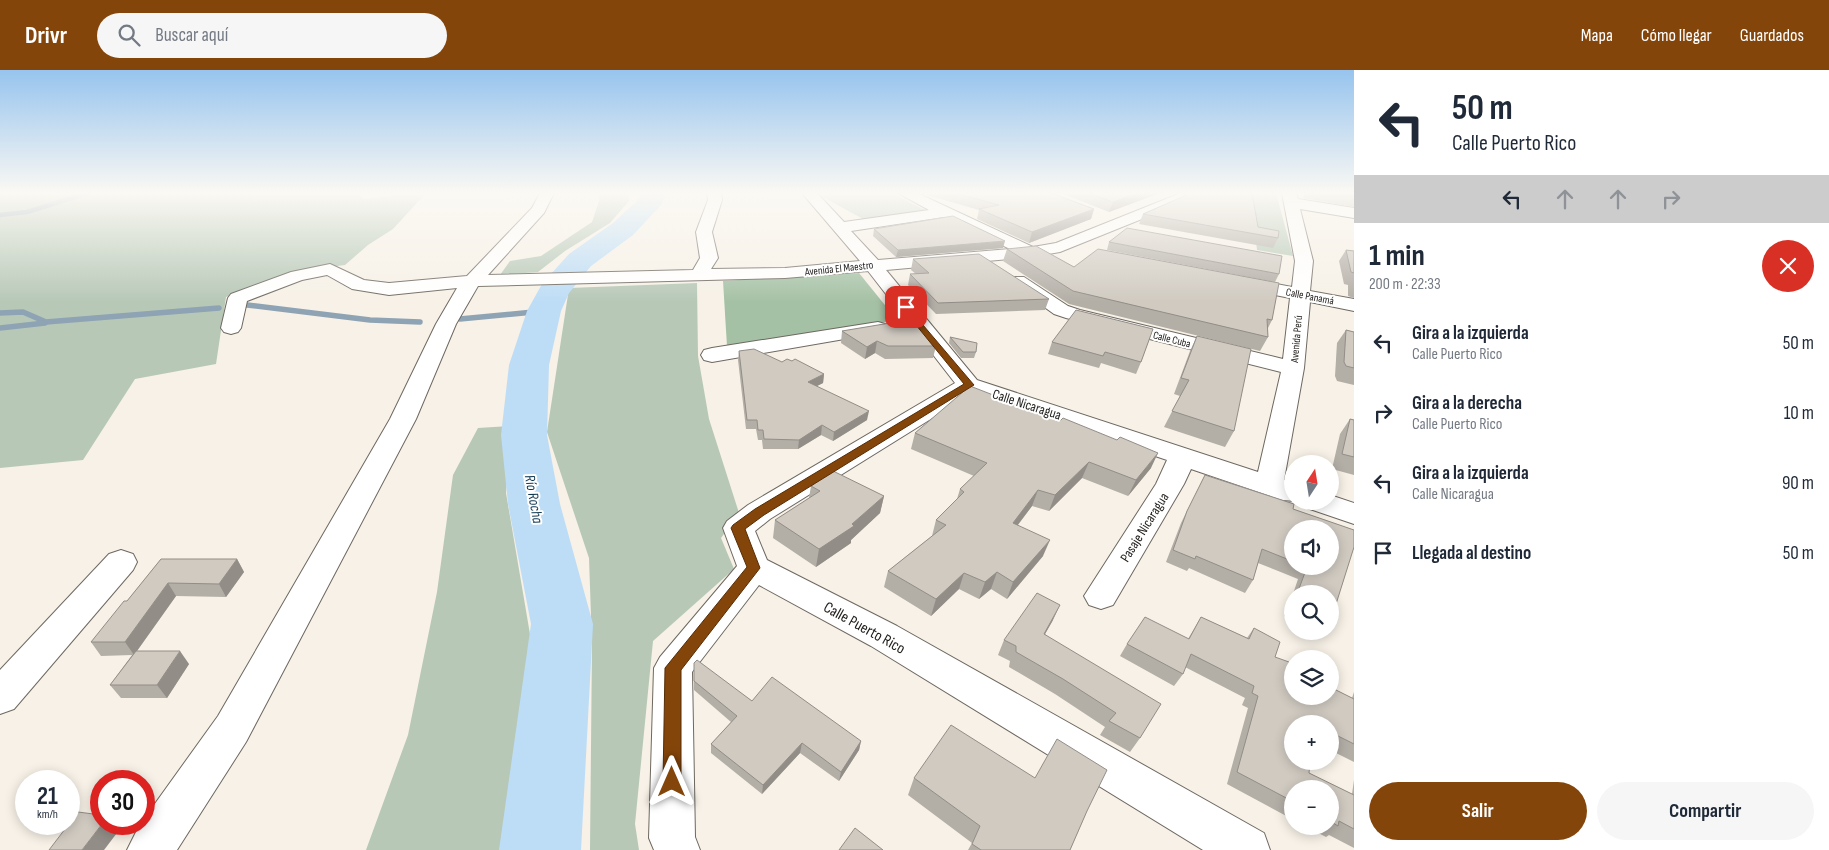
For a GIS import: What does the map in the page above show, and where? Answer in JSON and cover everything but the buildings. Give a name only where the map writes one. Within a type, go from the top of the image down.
[{"type":"street","points":[[150,850],[232,729],[403,419],[446,324],[467,287],[521,229]]},
{"type":"street","points":[[698,276],[709,258],[705,229]]},
{"type":"street","points":[[677,850],[672,838],[673,668],[754,568],[738,528],[759,512],[969,385],[872,264],[839,229]]},
{"type":"street","points":[[982,229],[1031,252]]},
{"type":"street","name":"Avenida El Maestro","points":[[231,328],[238,298],[297,276],[330,269],[359,285],[390,289],[473,281],[785,273],[872,264],[1031,252],[1060,247],[1106,229]]},
{"type":"street","points":[[1136,229],[1142,231]]},
{"type":"street","name":"Avenida Perú","points":[[1281,489],[1300,294],[1294,259],[1293,229]]},
{"type":"street","points":[[1060,247],[1089,253]]},
{"type":"street","name":"Calle Cuba","points":[[978,255],[1067,312],[1293,368]]},
{"type":"street","name":"Calle Panamá","points":[[1223,279],[1354,305]]},
{"type":"street","points":[[712,356],[917,322]]},
{"type":"street","name":"Calle Nicaragua","points":[[969,385],[1281,489]]},
{"type":"street","name":"Pasaje Nicaragua","points":[[1101,596],[1170,484],[1183,456]]},
{"type":"street","points":[[1339,509],[1354,514]]},
{"type":"street","points":[[0,697],[121,562]]},
{"type":"street","name":"Calle Puerto Rico","points":[[754,568],[884,636],[1247,850]]},
{"type":"green space","points":[[0,229],[392,229],[368,245],[345,265],[299,271],[226,297],[216,364],[135,379],[83,460],[0,468]]},
{"type":"green space","points":[[581,229],[600,229],[565,251],[538,272],[500,275],[510,261],[541,256]]},
{"type":"green space","points":[[1254,229],[1286,229],[1293,256],[1257,250]]},
{"type":"green space","points":[[859,273],[897,320],[727,346],[723,281]]},
{"type":"green space","points":[[697,283],[698,356],[709,419],[739,513],[721,538],[734,569],[653,641],[635,824],[639,850],[590,850],[592,645],[589,558],[547,432],[569,288]]},
{"type":"green space","points":[[511,426],[506,493],[532,646],[510,824],[502,850],[366,850],[408,735],[437,592],[453,475],[478,428]]},
{"type":"waterway","name":"Río Rocha","points":[[540,850],[562,624],[534,504],[524,435],[529,365],[544,311],[554,291],[580,260],[622,229]]},
{"type":"waterway","points":[[247,305],[370,320],[420,322]]},
{"type":"waterway","points":[[0,313],[23,312],[46,322],[219,308]]},
{"type":"waterway","points":[[460,319],[544,311]]},
{"type":"waterway","points":[[0,328],[45,323]]},
{"type":"route","points":[[672,782],[673,668],[754,568],[738,528],[759,512],[969,385],[906,307]]}]
